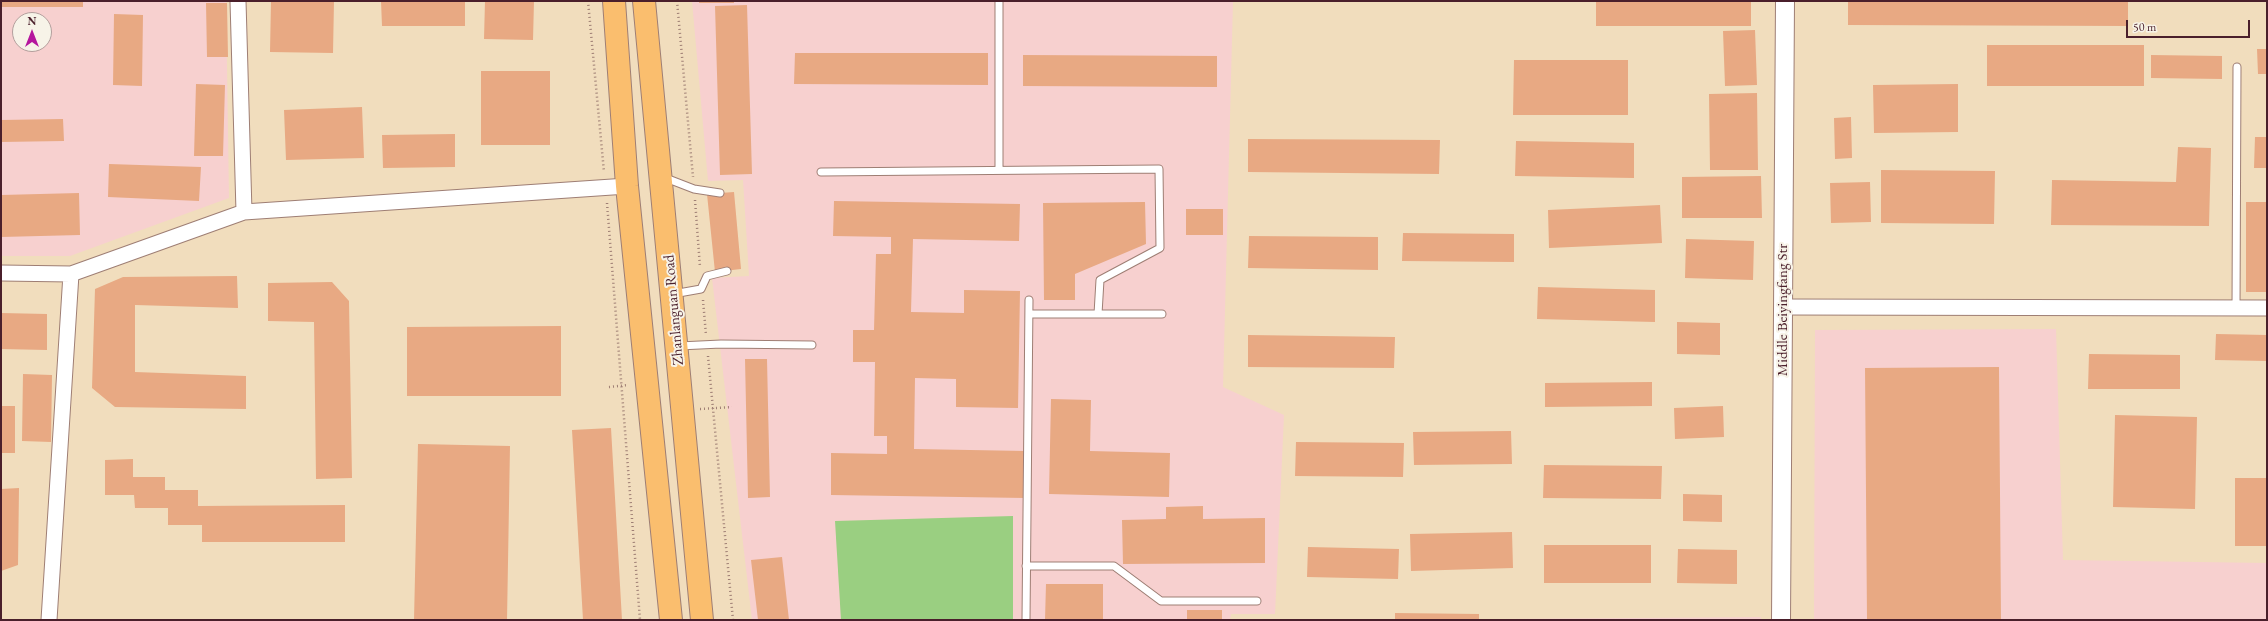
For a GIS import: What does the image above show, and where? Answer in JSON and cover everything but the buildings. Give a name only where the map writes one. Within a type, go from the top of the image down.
[{"type":"main road","points":[[614,1],[627,186],[671,620]]},
{"type":"main road","name":"Zhanlanguan Road","points":[[644,1],[660,176],[673,294],[702,620]]},
{"type":"street","points":[[238,1],[244,212]]},
{"type":"street","name":"Middle Beiyingfang Str","points":[[1781,620],[1786,1]]},
{"type":"street","points":[[1,273],[71,274],[244,212],[627,186]]},
{"type":"street","points":[[49,620],[71,274]]},
{"type":"street","points":[[1783,307],[2267,308]]},
{"type":"lane","points":[[999,1],[1000,170]]},
{"type":"lane","points":[[2236,308],[2237,67]]},
{"type":"lane","points":[[820,172],[1159,169],[1160,248],[1100,280],[1098,314]]},
{"type":"lane","points":[[660,176],[694,189],[720,193]]},
{"type":"lane","points":[[673,294],[702,288],[707,276],[727,271]]},
{"type":"lane","points":[[1026,620],[1029,300]]},
{"type":"lane","points":[[1029,314],[1162,314]]},
{"type":"lane","points":[[677,346],[707,344],[812,345]]},
{"type":"lane","points":[[1026,566],[1114,566],[1161,602],[1257,602]]},
{"type":"path","points":[[588,1],[605,187],[640,620]]},
{"type":"path","points":[[677,1],[733,620]]},
{"type":"shaded area","points":[[1,1],[226,1],[229,198],[70,256],[1,256]]},
{"type":"shaded area","points":[[692,1],[1233,1],[1223,387],[1284,415],[1275,614],[1231,614],[1230,620],[752,620],[712,278],[749,276],[743,180],[708,181]]},
{"type":"shaded area","points":[[2056,329],[2063,560],[2267,563],[2267,620],[1814,620],[1815,330]]},
{"type":"shaded area","points":[[1761,617],[1761,620],[1503,620],[1503,619]]},
{"type":"green space","points":[[1013,516],[1013,620],[841,620],[835,521]]}]
